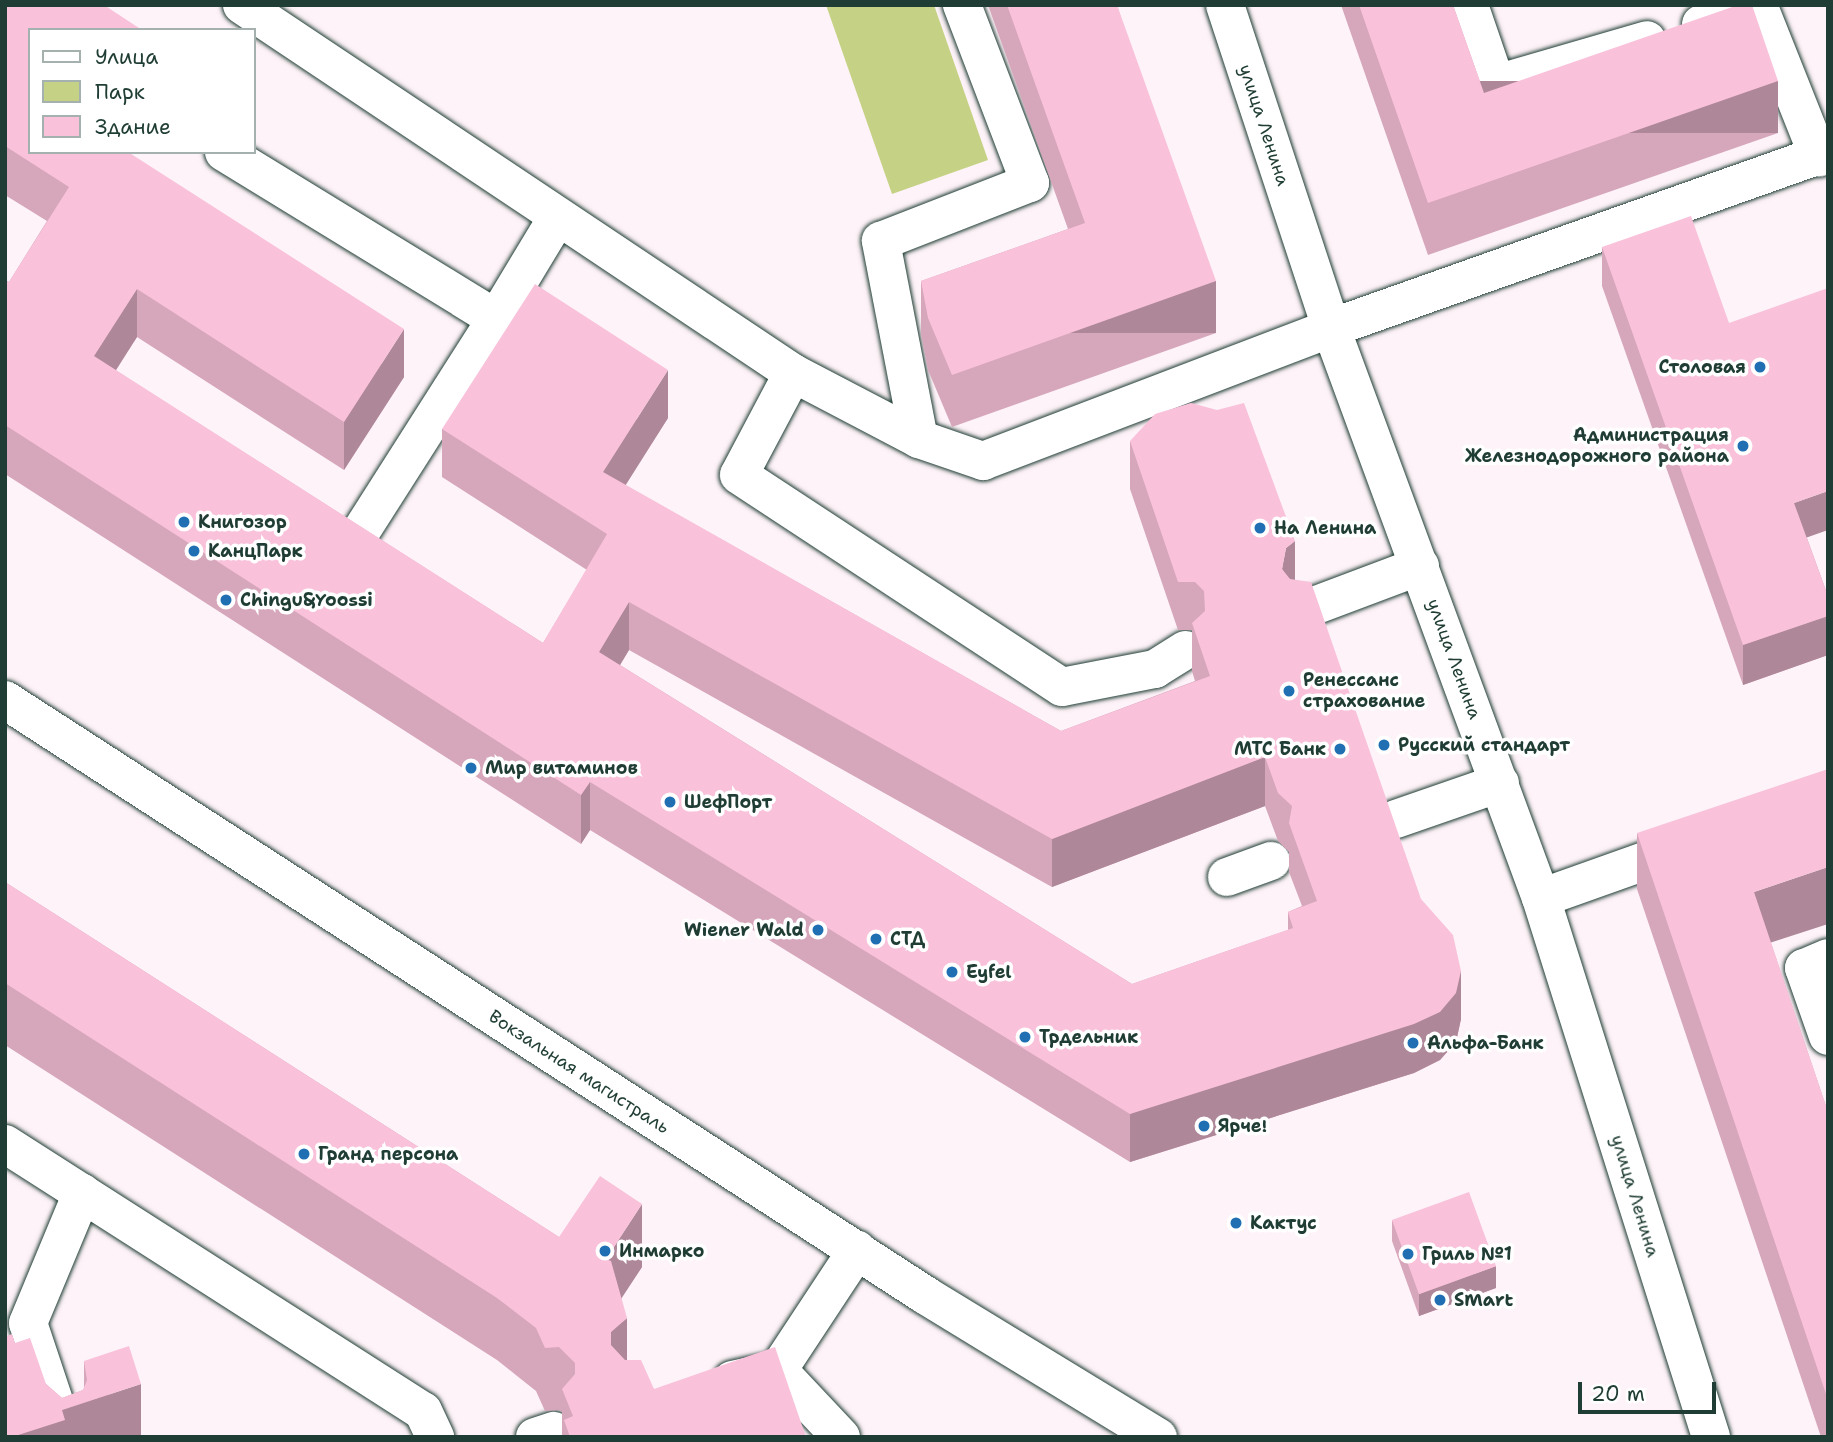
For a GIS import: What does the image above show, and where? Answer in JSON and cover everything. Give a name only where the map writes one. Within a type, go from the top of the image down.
[{"type":"street","points":[[919,439],[881,241],[1030,183],[962,5]]},
{"type":"street","name":"улица Ленина","points":[[1225,5],[1331,328],[1541,898],[1711,1437]]},
{"type":"street","points":[[246,16],[793,373],[919,439],[983,461],[1331,328],[1823,155],[1759,7],[1496,84],[1469,5]]},
{"type":"street","points":[[227,154],[496,319]]},
{"type":"street","points":[[358,536],[557,218]]},
{"type":"street","points":[[793,373],[739,475],[1062,687],[1155,669],[1185,650]]},
{"type":"street","points":[[323,514],[394,558]]},
{"type":"street","points":[[1303,610],[1420,566]]},
{"type":"street","name":"Вокзальная магистраль","points":[[5,700],[857,1250],[1158,1437]]},
{"type":"street","points":[[1396,819],[1500,783]]},
{"type":"street","points":[[1541,898],[1715,836]]},
{"type":"street","points":[[1227,877],[1271,862]]},
{"type":"street","points":[[1828,958],[1804,968],[1828,1036]]},
{"type":"street","points":[[5,1144],[423,1411],[435,1437]]},
{"type":"street","points":[[66,1437],[28,1323],[82,1194]]},
{"type":"street","points":[[698,1387],[778,1370],[857,1250]]},
{"type":"street","points":[[778,1370],[841,1437]]},
{"type":"green space","points":[[826,5],[934,5],[988,160],[892,194]]},
{"type":"building","points":[[5,5],[104,5],[139,28],[28,28],[28,154],[131,154],[404,329],[344,422],[137,289],[94,356],[543,643],[607,534],[442,429],[535,284],[668,370],[603,472],[1061,731],[1210,676],[1192,623],[1205,611],[1204,591],[1195,582],[1178,582],[1130,441],[1155,414],[1191,403],[1217,410],[1244,403],[1295,541],[1286,548],[1282,569],[1290,579],[1311,582],[1421,899],[1453,935],[1461,971],[1456,993],[1440,1012],[1414,1024],[1130,1114],[590,782],[581,795],[5,425],[5,280],[9,282],[69,187],[5,146]],"holes":[[[629,602],[1052,839],[1265,757],[1278,793],[1292,806],[1289,823],[1317,901],[1288,912],[1293,928],[1132,984],[599,652]]]},
{"type":"building","points":[[1007,5],[1117,5],[1216,281],[952,375],[928,318],[921,281],[1085,223]]},
{"type":"building","points":[[1359,5],[1453,5],[1484,93],[1738,5],[1752,5],[1778,81],[1428,203]]},
{"type":"building","name":"Администрация Железнодорожного района","points":[[1691,216],[1729,323],[1828,288],[1828,491],[1794,503],[1828,596],[1828,616],[1743,645],[1602,247]]},
{"type":"building","points":[[1828,769],[1828,867],[1754,892],[1828,1112],[1828,1400],[1637,833]]},
{"type":"building","points":[[5,882],[559,1237],[600,1176],[642,1204],[606,1259],[611,1261],[627,1318],[611,1332],[611,1345],[625,1360],[641,1360],[654,1389],[775,1347],[806,1437],[570,1437],[564,1420],[573,1416],[562,1389],[575,1374],[575,1363],[559,1347],[545,1348],[536,1328],[497,1298],[5,983]]},
{"type":"building","points":[[1469,1192],[1496,1266],[1419,1294],[1392,1220]]},
{"type":"building","points":[[12,1334],[15,1343],[30,1338],[46,1384],[62,1398],[83,1390],[87,1380],[84,1361],[129,1346],[141,1384],[62,1410],[65,1420],[5,1437],[5,1337]]},
{"type":"place","name":"Столовая","points":[[1760,367]]},
{"type":"place","name":"Администрация Железнодорожного района","points":[[1743,446]]},
{"type":"place","name":"Книгозор","points":[[184,522]]},
{"type":"place","name":"На Ленина","points":[[1260,528]]},
{"type":"place","name":"КанцПарк","points":[[194,551]]},
{"type":"place","name":"Chingu&Yoossi","points":[[226,600]]},
{"type":"place","name":"Ренессанс страхование","points":[[1289,691]]},
{"type":"place","name":"Русский стандарт","points":[[1384,745]]},
{"type":"place","name":"МТС Банк","points":[[1340,749]]},
{"type":"place","name":"Мир витаминов","points":[[471,768]]},
{"type":"place","name":"ШефПорт","points":[[670,802]]},
{"type":"place","name":"Wiener Wald","points":[[818,930]]},
{"type":"place","name":"СТД","points":[[876,939]]},
{"type":"place","name":"Eyfel","points":[[952,972]]},
{"type":"place","name":"Трдельник","points":[[1025,1037]]},
{"type":"place","name":"Альфа-Банк","points":[[1413,1043]]},
{"type":"place","name":"Ярче!","points":[[1204,1126]]},
{"type":"place","name":"Гранд персона","points":[[304,1154]]},
{"type":"place","name":"Кактус","points":[[1236,1223]]},
{"type":"place","name":"Инмарко","points":[[605,1251]]},
{"type":"place","name":"Гриль №1","points":[[1408,1254]]},
{"type":"place","name":"SMart","points":[[1440,1300]]}]
